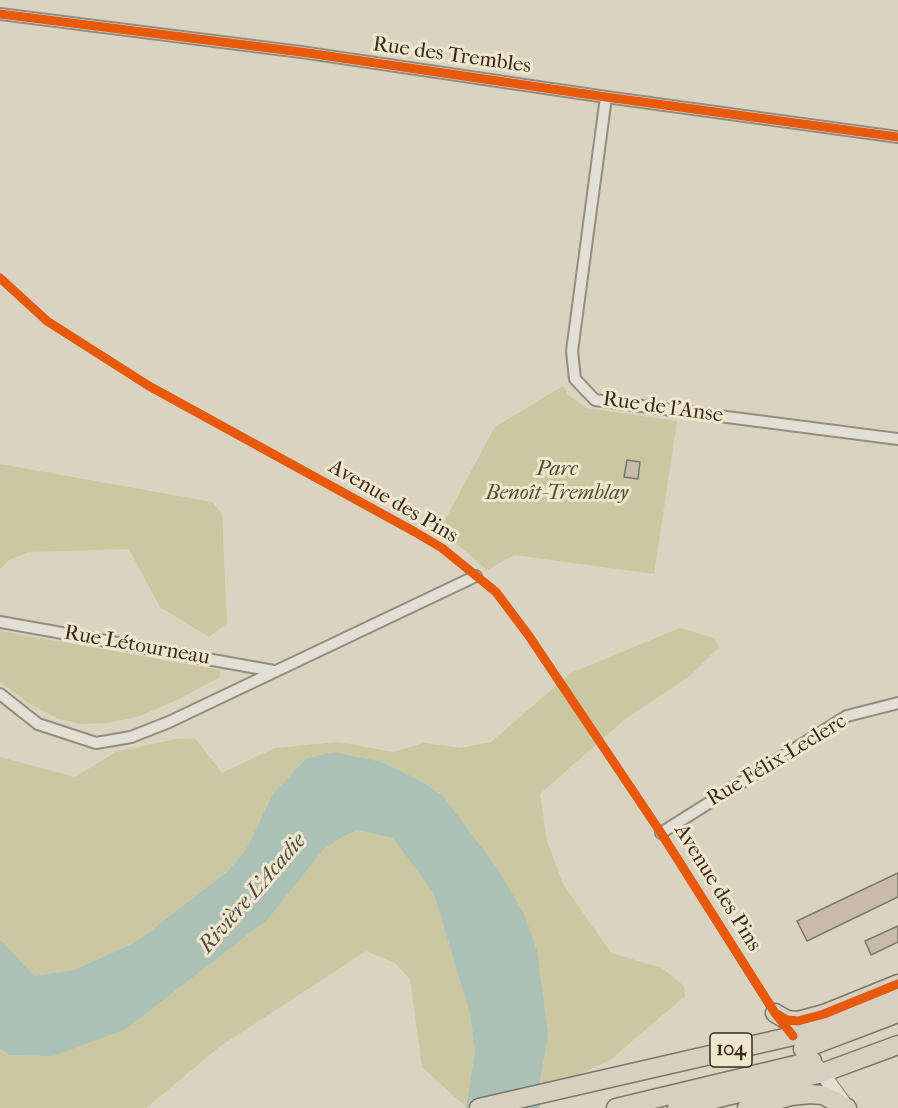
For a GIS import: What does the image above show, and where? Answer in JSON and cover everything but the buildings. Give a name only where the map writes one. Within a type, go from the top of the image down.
[{"type":"main road","points":[[774,1013],[787,1020],[798,1021],[824,1014],[898,984]]},
{"type":"main road","name":"104","points":[[677,1108],[808,1054],[831,1024],[898,998]]},
{"type":"main road","points":[[616,1108],[808,1054],[898,1013]]},
{"type":"main road","name":"104","points":[[479,1108],[561,1089],[808,1054],[898,1045]]},
{"type":"main road","points":[[747,1108],[791,1096],[810,1094],[823,1095],[847,1108]]},
{"type":"street","name":"Rue des Trembles","points":[[0,14],[301,52],[898,137]]},
{"type":"street","name":"Rue de l'Anse","points":[[606,97],[572,351],[575,379],[595,400],[898,439]]},
{"type":"street","name":"Rue Létourneau","points":[[0,694],[38,724],[96,742],[131,737],[169,722],[476,576]]},
{"type":"street","name":"Rue Létourneau","points":[[0,622],[274,671]]},
{"type":"street","name":"Rue Félix-Leclerc","points":[[661,832],[847,716],[898,703]]},
{"type":"street","points":[[808,1054],[847,1108]]},
{"type":"lane","name":"Avenue des Pins","points":[[0,279],[47,321],[149,386],[442,548],[496,592],[529,636],[661,832],[774,1013],[808,1054]]},
{"type":"green space","name":"Parc Benoît-Tremblay","points":[[563,386],[568,395],[586,408],[677,421],[654,574],[514,555],[487,570],[440,529],[495,427]]},
{"type":"green space","points":[[0,464],[212,502],[222,514],[227,623],[209,637],[160,607],[129,549],[29,552],[9,560],[0,569]]},
{"type":"green space","points":[[680,628],[714,638],[719,647],[691,675],[625,719],[540,794],[547,841],[563,884],[611,953],[662,968],[684,986],[685,996],[610,1060],[555,1086],[538,1091],[442,795],[421,781],[382,762],[273,794],[246,849],[228,871],[136,942],[74,970],[34,976],[0,939],[0,757],[75,777],[116,752],[176,739],[195,738],[222,773],[275,748],[338,742],[393,752],[424,743],[461,748],[491,742],[571,673]]},
{"type":"green space","points":[[0,631],[220,670],[220,677],[179,699],[140,716],[108,723],[80,724],[59,719],[30,704],[0,682]]},
{"type":"green space","points":[[357,830],[393,838],[434,894],[470,1014],[475,1050],[466,1107],[422,1067],[410,979],[395,963],[366,951],[219,1047],[146,1108],[0,1108],[0,1049],[9,1055],[126,1029],[268,919],[324,849]]},
{"type":"water","name":"Rivière L'Acadie","points":[[333,752],[382,762],[421,781],[442,795],[497,868],[524,914],[537,951],[548,1035],[538,1091],[540,1108],[466,1108],[475,1050],[470,1014],[434,894],[393,838],[357,830],[324,849],[268,919],[126,1029],[53,1056],[9,1055],[0,1049],[0,939],[34,976],[74,970],[136,942],[228,871],[246,849],[273,794],[306,759]]},
{"type":"cycle path","points":[[0,14],[301,52],[898,137]]},
{"type":"cycle path","points":[[0,278],[47,321],[149,386],[442,548],[496,592],[529,636],[661,833],[775,1013],[793,1036]]},
{"type":"cycle path","points":[[777,1014],[787,1020],[798,1021],[824,1014],[898,984]]}]
